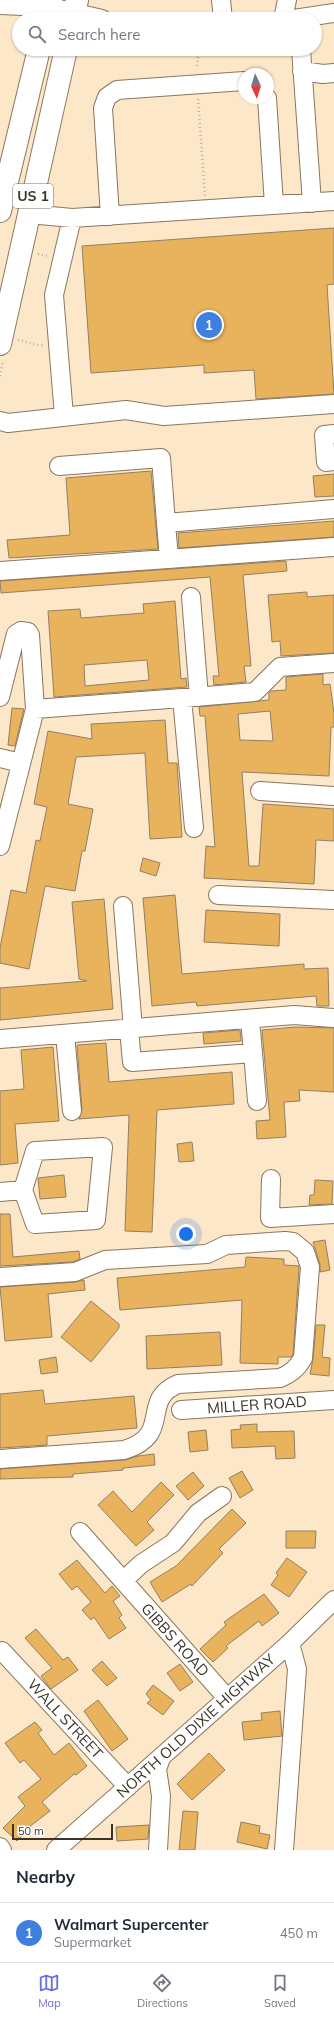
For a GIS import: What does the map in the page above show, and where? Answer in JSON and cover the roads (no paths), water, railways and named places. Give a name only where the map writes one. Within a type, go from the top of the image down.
[{"type":"main road","name":"US 1","points":[[0,211],[37,56]]},
{"type":"main road","name":"US 1","points":[[7,341],[29,214],[64,56]]},
{"type":"street","points":[[221,0],[222,12]]},
{"type":"street","points":[[287,0],[291,12]]},
{"type":"street","points":[[0,5],[45,6],[75,11]]},
{"type":"street","points":[[322,15],[334,13]]},
{"type":"street","points":[[301,56],[312,202]]},
{"type":"street","points":[[302,71],[323,74],[334,73]]},
{"type":"street","points":[[110,216],[103,108],[107,97],[117,90],[238,81]]},
{"type":"street","points":[[267,104],[274,205]]},
{"type":"street","points":[[29,214],[72,218],[334,201]]},
{"type":"street","points":[[64,416],[54,295],[72,218]]},
{"type":"street","points":[[0,421],[8,423],[126,410],[164,416],[334,404]]},
{"type":"street","points":[[334,434],[324,435],[326,462],[334,461]]},
{"type":"street","points":[[59,466],[161,458],[169,559]]},
{"type":"street","points":[[166,523],[334,509]]},
{"type":"street","points":[[0,571],[334,547]]},
{"type":"street","points":[[191,597],[190,698],[194,828]]},
{"type":"street","points":[[0,697],[16,634],[21,631],[28,632],[30,635],[35,709],[21,763],[3,819],[1,842]]},
{"type":"street","points":[[35,709],[255,692],[280,667],[334,664]]},
{"type":"street","points":[[0,758],[21,763]]},
{"type":"street","points":[[260,791],[334,796]]},
{"type":"street","points":[[218,896],[334,900]]},
{"type":"street","points":[[123,906],[132,1062],[253,1053]]},
{"type":"street","points":[[0,1039],[294,1015],[334,1014]]},
{"type":"street","points":[[250,1019],[257,1101]]},
{"type":"street","points":[[65,1034],[72,1111]]},
{"type":"street","points":[[103,1147],[96,1220],[35,1224],[23,1190],[35,1151],[103,1147]]},
{"type":"street","points":[[271,1179],[270,1218],[334,1214]]},
{"type":"street","points":[[0,1192],[23,1190]]},
{"type":"street","points":[[0,1277],[75,1272],[105,1260],[207,1254],[226,1245],[285,1240],[300,1246],[305,1252],[310,1267],[303,1358],[298,1367],[290,1374],[280,1378],[178,1384],[163,1393],[158,1401],[156,1421],[152,1432],[144,1441],[135,1447],[124,1450],[0,1459]]},
{"type":"street","name":"MILLER ROAD","points":[[181,1410],[334,1400]]},
{"type":"street","points":[[123,1581],[141,1564],[172,1543],[198,1513],[222,1496]]},
{"type":"street","name":"GIBBS ROAD","points":[[80,1532],[227,1698]]},
{"type":"street","name":"NORTH OLD DIXIE HIGHWAY","points":[[56,1850],[290,1643],[334,1600]]},
{"type":"street","points":[[284,1850],[297,1669],[290,1643]]},
{"type":"street","name":"WALL STREET","points":[[2,1651],[128,1787]]},
{"type":"street","points":[[158,1850],[162,1796],[157,1769],[161,1758]]},
{"type":"place","name":"Walmart Supercenter","points":[[209,325]]}]
